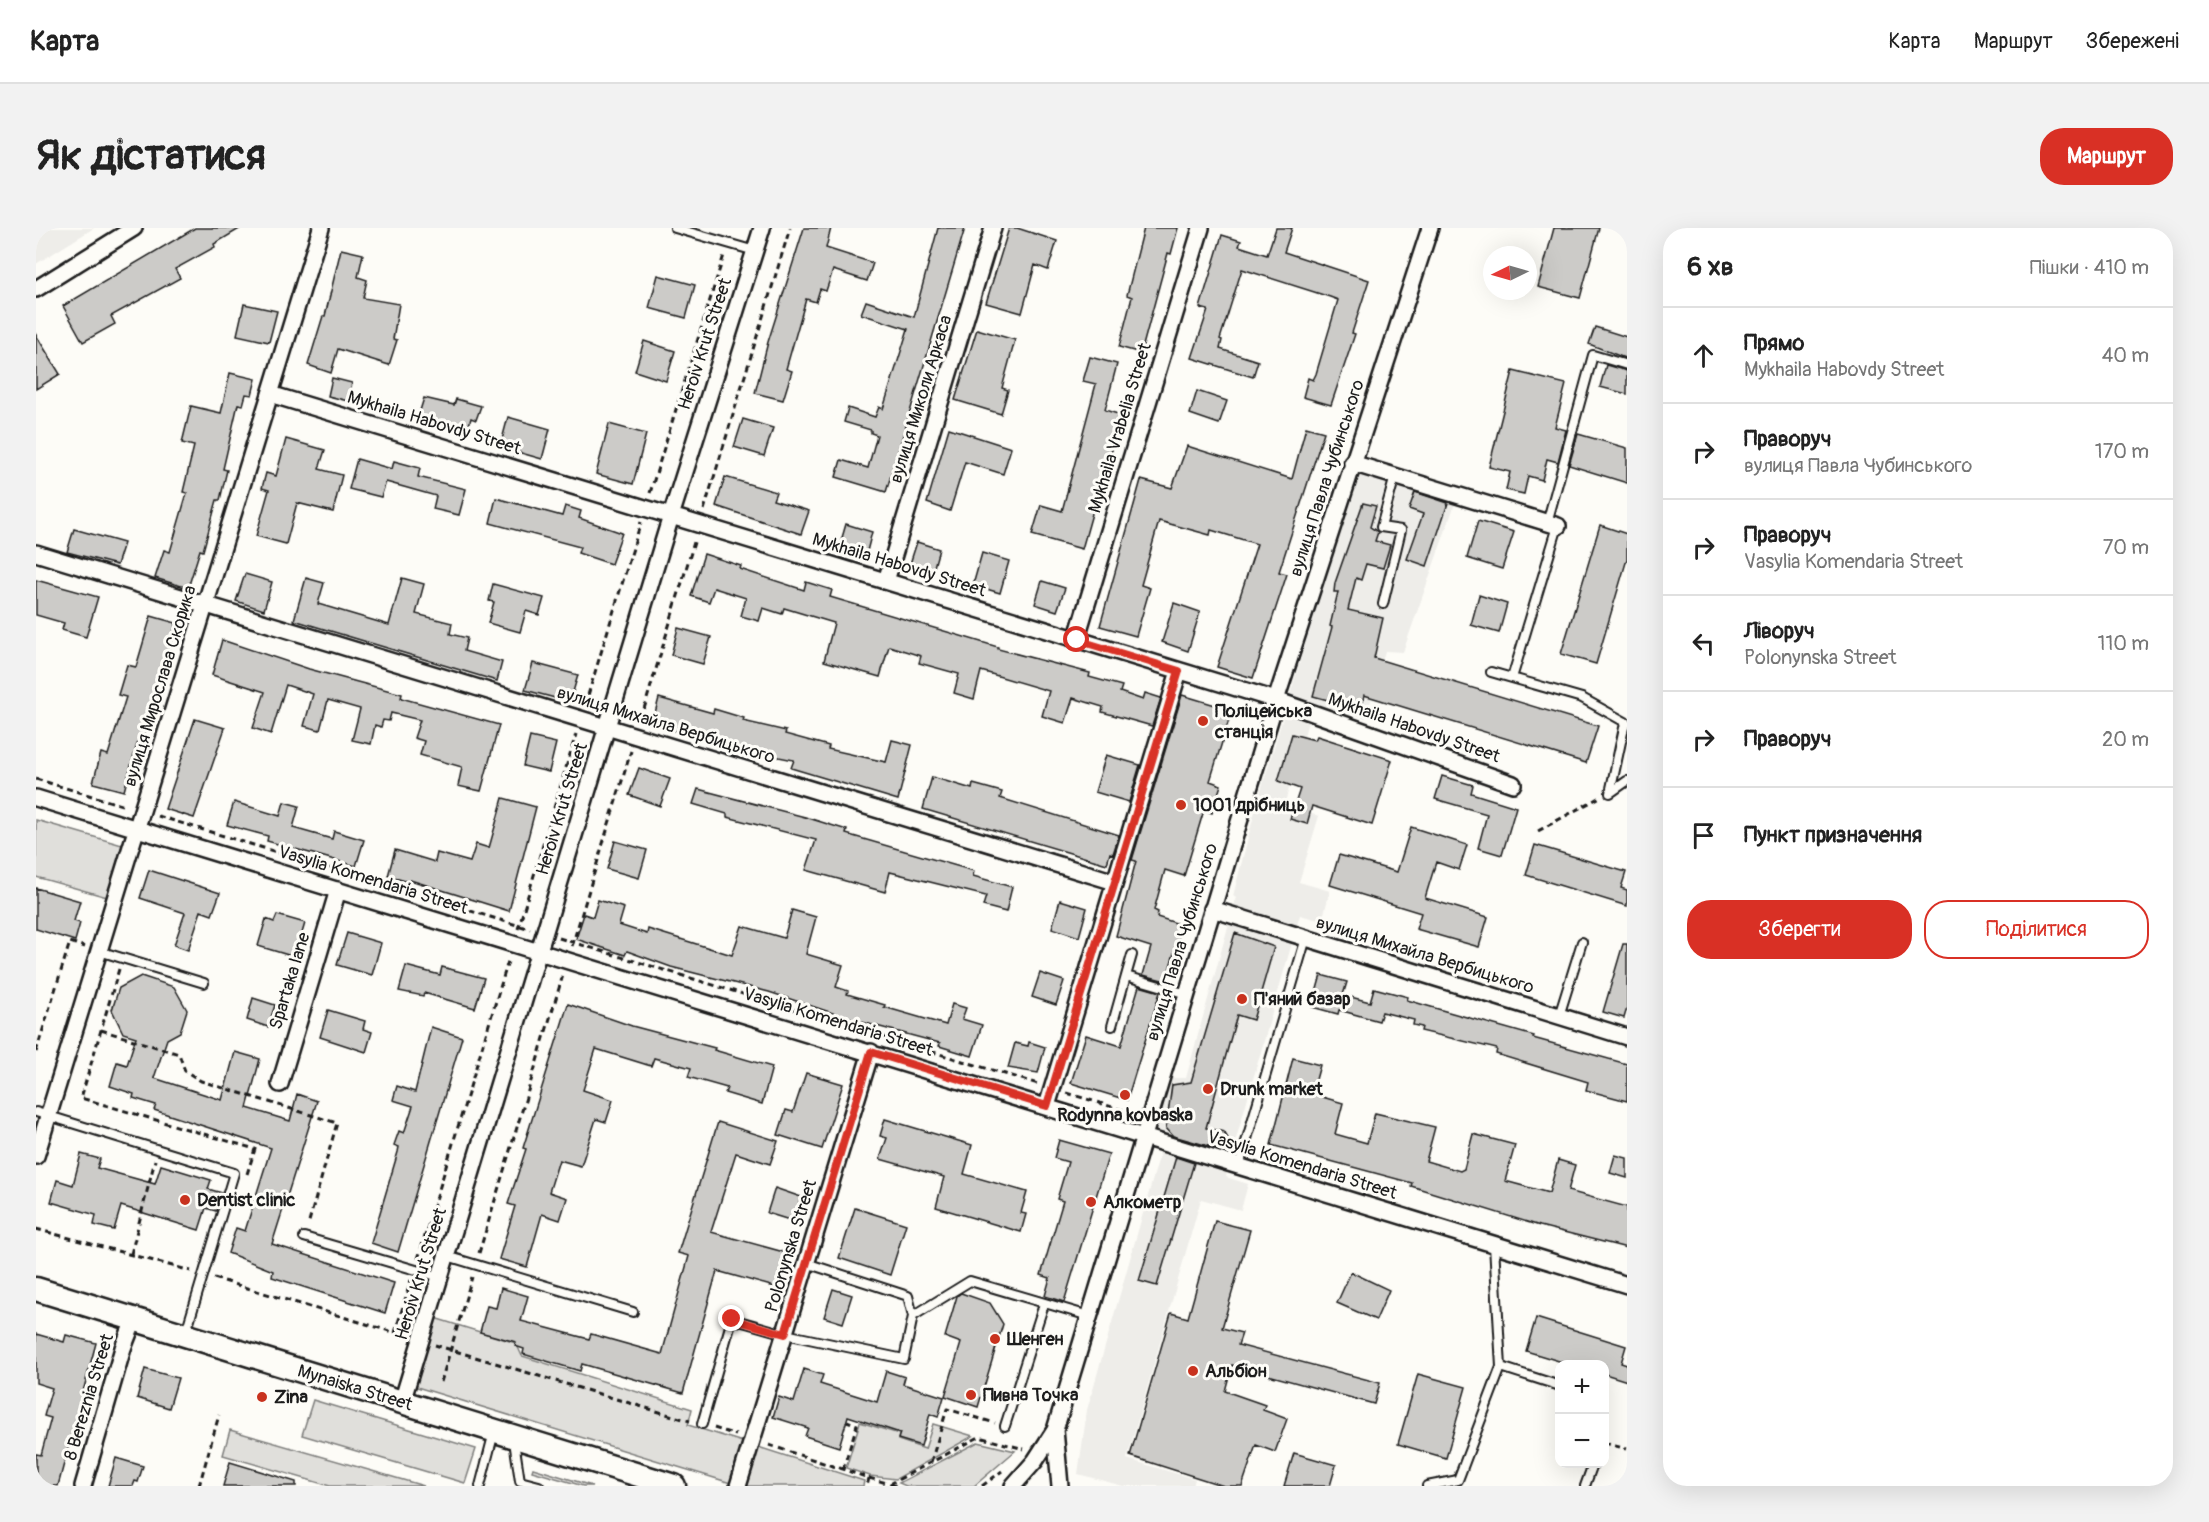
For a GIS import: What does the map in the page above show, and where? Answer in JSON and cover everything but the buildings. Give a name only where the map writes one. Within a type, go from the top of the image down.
[{"type":"main road","name":"Mynaiska Street","points":[[36,1289],[674,1486]]},
{"type":"street","points":[[36,289],[134,228]]},
{"type":"street","name":"вулиця Мирослава Скорика","points":[[36,1156],[42,1114],[99,951],[321,228]]},
{"type":"street","name":"Heroiv Krut Street","points":[[402,1402],[671,516],[762,228]]},
{"type":"street","name":"вулиця Миколи Аркаса","points":[[886,581],[993,228]]},
{"type":"street","name":"Mykhaila Vrabelia Street","points":[[1077,640],[1201,228]]},
{"type":"street","name":"вулиця Павла Чубинського","points":[[1013,1486],[1035,1461],[1055,1430],[1276,700],[1430,228]]},
{"type":"street","name":"Mykhaila Habovdy Street","points":[[270,394],[1276,700],[1513,784]]},
{"type":"street","points":[[1353,463],[1553,525]]},
{"type":"street","name":"вулиця Михайла Вербицького","points":[[36,553],[1115,882]]},
{"type":"street","points":[[1047,1106],[1179,671]]},
{"type":"street","name":"Vasylia Komendaria Street","points":[[36,798],[871,1052],[1627,1286]]},
{"type":"street","name":"Spartaka lane","points":[[280,1084],[338,890]]},
{"type":"street","name":"вулиця Михайла Вербицького","points":[[1212,909],[1627,1037]]},
{"type":"street","name":"Polonynska Street","points":[[738,1486],[871,1052]]},
{"type":"street","name":"8 Bereznia Street","points":[[83,1486],[123,1348],[134,1320]]},
{"type":"street","name":"вулиця Павла Чубинського","points":[[1055,1430],[1060,1486]]},
{"type":"lane","points":[[675,228],[755,251]]},
{"type":"lane","points":[[1512,678],[1553,525],[1593,355],[1627,365]]},
{"type":"lane","points":[[1383,604],[1401,530],[1381,526],[1395,476]]},
{"type":"lane","points":[[1491,672],[1582,698],[1626,723],[1610,792]]},
{"type":"lane","points":[[1610,792],[1627,781]]},
{"type":"lane","points":[[1239,1166],[1306,938]]},
{"type":"lane","points":[[1559,1016],[1582,942]]},
{"type":"lane","points":[[99,951],[204,983]]},
{"type":"lane","points":[[1112,1026],[1132,955]]},
{"type":"lane","points":[[1126,976],[1186,994]]},
{"type":"lane","points":[[42,1114],[234,1173],[185,1335]]},
{"type":"lane","points":[[304,1237],[440,1277]]},
{"type":"lane","points":[[1427,1486],[1458,1480],[1500,1367],[1494,1245]]},
{"type":"lane","points":[[447,1256],[633,1312]]},
{"type":"lane","points":[[702,1424],[732,1319],[785,1334],[904,1359],[914,1316],[908,1296],[806,1263]]},
{"type":"lane","points":[[914,1316],[970,1281],[1089,1316]]},
{"type":"lane","points":[[1005,1426],[1044,1304]]},
{"type":"lane","points":[[1500,1367],[1555,1384]]},
{"type":"lane","points":[[480,1486],[504,1433]]},
{"type":"lane","points":[[504,1433],[520,1480],[539,1486]]},
{"type":"lane","points":[[1585,1486],[1592,1468]]},
{"type":"path","points":[[441,1382],[790,228]]},
{"type":"path","points":[[395,1333],[645,508],[728,243]]},
{"type":"path","points":[[36,779],[1132,1113]]},
{"type":"path","points":[[1538,831],[1610,792]]},
{"type":"path","points":[[36,1052],[70,942],[99,951]]},
{"type":"path","points":[[122,959],[81,1098],[255,1149],[245,1181]]},
{"type":"path","points":[[101,1030],[179,1054],[185,1071],[201,1081],[337,1123],[304,1237]]},
{"type":"path","points":[[131,1254],[158,1149]]},
{"type":"path","points":[[36,1228],[204,1274],[450,1350],[752,1439],[896,1486]]},
{"type":"path","points":[[216,1278],[220,1268]]},
{"type":"path","points":[[931,1462],[947,1409],[1005,1426]]},
{"type":"path","points":[[199,1486],[219,1415]]},
{"type":"path","points":[[843,1469],[857,1425],[847,1421]]},
{"type":"path","points":[[890,1484],[979,1437],[1026,1450]]},
{"type":"path","points":[[1609,1444],[1627,1449]]},
{"type":"path","points":[[867,1486],[869,1478]]},
{"type":"shaded area","points":[[36,228],[94,228],[36,264]]},
{"type":"shaded area","name":"П'яний базар","points":[[1358,470],[1457,498],[1403,652],[1385,651],[1366,718],[1313,704],[1284,806],[1319,816],[1299,882],[1330,891],[1322,921],[1300,915],[1236,1139],[1226,1177],[1248,1184],[1241,1210],[1201,1199],[1127,1459],[1195,1479],[1193,1486],[1123,1486],[1078,1474],[1087,1410],[1159,1157],[1156,1130],[1167,1078],[1186,1078],[1236,898],[1233,896],[1257,803]]},
{"type":"shaded area","points":[[36,820],[122,845],[107,897],[36,877]]},
{"type":"shaded area","points":[[428,1316],[516,1343],[522,1356],[692,1409],[688,1425],[746,1443],[734,1484],[407,1384]]},
{"type":"shaded area","points":[[313,1400],[476,1449],[465,1483],[302,1435]]},
{"type":"shaded area","points":[[860,1422],[899,1434],[898,1440],[925,1449],[933,1424],[973,1436],[896,1479],[870,1476],[846,1468]]},
{"type":"shaded area","points":[[230,1430],[424,1486],[330,1486],[223,1455]]},
{"type":"shaded area","points":[[978,1442],[1015,1451],[974,1486],[906,1486],[899,1483]]},
{"type":"shaded area","points":[[755,1446],[864,1481],[863,1486],[742,1486]]},
{"type":"shaded area","points":[[533,1468],[592,1486],[583,1486],[532,1471]]},
{"type":"place","name":"Поліцейська станція","points":[[1203,721]]},
{"type":"place","name":"1001 дрібниць","points":[[1181,805]]},
{"type":"place","name":"П'яний базар","points":[[1242,999]]},
{"type":"place","name":"Drunk market","points":[[1208,1089]]},
{"type":"place","name":"Rodynna kovbaska","points":[[1125,1095]]},
{"type":"place","name":"Dentist clinic","points":[[185,1200]]},
{"type":"place","name":"Алкометр","points":[[1091,1202]]},
{"type":"place","name":"Шенген","points":[[995,1339]]},
{"type":"place","name":"Альбіон","points":[[1193,1371]]},
{"type":"place","name":"Пивна Точка","points":[[971,1395]]},
{"type":"place","name":"Zina","points":[[262,1397]]},
{"type":"route","points":[[732,1319],[785,1334],[871,1052],[1047,1106],[1179,671],[1077,640]]}]
